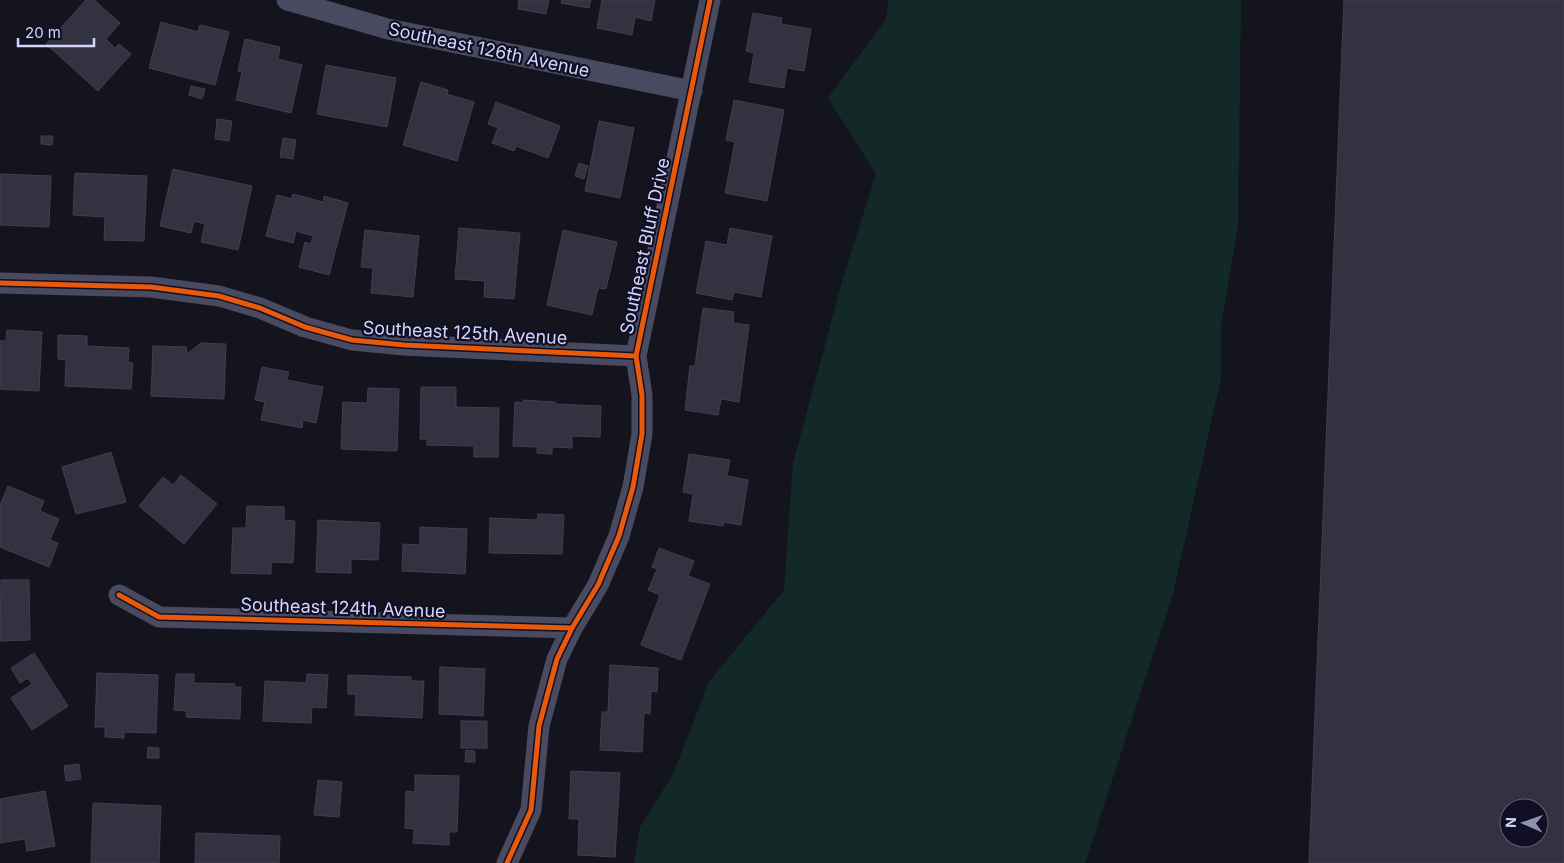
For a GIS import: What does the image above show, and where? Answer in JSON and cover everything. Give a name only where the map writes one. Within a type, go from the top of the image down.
[{"type":"street","name":"Southeast 126th Avenue","points":[[287,0],[388,29],[692,91]]},
{"type":"street","name":"Southeast Bluff Drive","points":[[507,863],[531,810],[539,726],[557,659],[572,628],[598,586],[619,536],[633,487],[642,434],[642,395],[636,356],[710,0]]},
{"type":"street","name":"Southeast 125th Avenue","points":[[0,283],[151,287],[219,296],[260,308],[304,327],[352,340],[404,345],[636,356]]},
{"type":"street","name":"Southeast 124th Avenue","points":[[119,595],[159,617],[572,628]]},
{"type":"green space","points":[[888,0],[1241,0],[1238,225],[1221,326],[1221,378],[1173,594],[1085,863],[634,863],[640,827],[673,774],[709,682],[784,590],[793,464],[843,278],[876,174],[828,98],[886,19]]},
{"type":"building","points":[[86,0],[94,0],[120,23],[106,39],[115,48],[119,44],[131,54],[98,91],[46,44]]},
{"type":"building","points":[[519,0],[549,0],[546,14],[518,9]]},
{"type":"building","points":[[562,0],[591,0],[589,8],[561,3]]},
{"type":"building","points":[[602,0],[655,0],[651,21],[635,17],[632,35],[597,28]]},
{"type":"building","points":[[1344,0],[1564,0],[1564,863],[1309,863]]},
{"type":"building","points":[[753,13],[782,18],[781,24],[811,29],[804,71],[787,68],[784,88],[749,82],[754,53],[746,51]]},
{"type":"building","points":[[161,22],[198,32],[200,25],[229,32],[215,85],[149,68]]},
{"type":"building","points":[[245,39],[280,47],[278,59],[302,65],[291,113],[236,100],[242,72],[238,71]]},
{"type":"building","points":[[326,65],[396,78],[387,127],[317,114]]},
{"type":"building","points":[[421,82],[448,90],[447,94],[474,102],[457,161],[403,145]]},
{"type":"building","points":[[191,86],[205,89],[202,99],[189,95]]},
{"type":"building","points":[[734,100],[784,110],[767,201],[725,193],[735,142],[726,140]]},
{"type":"building","points":[[496,102],[560,126],[548,158],[516,146],[514,151],[492,143],[498,128],[488,124]]},
{"type":"building","points":[[217,119],[232,121],[229,141],[215,139]]},
{"type":"building","points":[[599,121],[634,128],[620,198],[585,191]]},
{"type":"building","points":[[41,136],[53,136],[52,145],[41,144]]},
{"type":"building","points":[[283,138],[296,140],[293,159],[280,157]]},
{"type":"building","points":[[579,163],[588,166],[584,179],[575,176]]},
{"type":"building","points":[[173,169],[252,186],[238,250],[201,242],[205,224],[194,221],[191,233],[160,226]]},
{"type":"building","points":[[75,173],[147,176],[144,241],[104,240],[105,217],[73,215]]},
{"type":"building","points":[[0,174],[51,176],[49,227],[0,225]]},
{"type":"building","points":[[293,194],[323,202],[324,196],[348,203],[329,275],[299,267],[305,242],[311,244],[313,236],[296,231],[293,243],[266,236],[277,195],[291,199]]},
{"type":"building","points":[[459,228],[520,233],[514,299],[484,297],[485,281],[455,279]]},
{"type":"building","points":[[730,228],[772,236],[761,297],[734,292],[732,300],[696,293],[706,241],[727,245]]},
{"type":"building","points":[[365,230],[419,236],[413,297],[371,293],[373,268],[361,267]]},
{"type":"building","points":[[563,230],[617,242],[606,289],[598,288],[592,315],[547,305]]},
{"type":"building","points":[[703,308],[734,312],[733,323],[749,325],[739,402],[721,399],[718,415],[685,410],[690,366],[695,366]]},
{"type":"building","points":[[7,330],[42,332],[39,391],[0,389],[0,341],[6,341]]},
{"type":"building","points":[[58,335],[87,336],[87,346],[129,348],[128,362],[133,363],[131,389],[65,386],[66,360],[58,359]]},
{"type":"building","points":[[201,343],[226,344],[224,399],[151,396],[153,346],[186,347],[187,354]]},
{"type":"building","points":[[262,367],[289,372],[287,380],[323,387],[316,423],[303,420],[302,428],[261,420],[265,402],[255,400]]},
{"type":"building","points":[[421,387],[456,387],[456,407],[499,408],[498,457],[474,457],[474,446],[427,445],[427,439],[420,439]]},
{"type":"building","points":[[368,388],[399,389],[397,451],[341,449],[343,402],[367,403]]},
{"type":"building","points":[[523,400],[555,402],[555,404],[601,406],[600,437],[572,436],[572,448],[552,447],[552,454],[537,453],[537,447],[513,446],[515,402],[523,403]]},
{"type":"building","points":[[111,452],[126,502],[76,514],[62,467]]},
{"type":"building","points":[[689,454],[730,460],[727,476],[748,480],[741,525],[723,522],[723,526],[689,521],[693,494],[683,492]]},
{"type":"building","points":[[181,475],[217,504],[184,544],[139,506],[163,477],[173,485]]},
{"type":"building","points":[[8,486],[44,501],[40,511],[59,519],[50,540],[58,543],[49,567],[0,547],[0,505]]},
{"type":"building","points":[[247,506],[284,507],[284,520],[295,521],[293,563],[271,562],[271,574],[231,573],[233,528],[246,528]]},
{"type":"building","points":[[538,514],[564,515],[562,554],[489,553],[490,518],[537,520]]},
{"type":"building","points":[[318,520],[380,523],[378,560],[351,559],[351,573],[316,572]]},
{"type":"building","points":[[420,527],[467,529],[465,574],[402,571],[403,544],[420,545]]},
{"type":"building","points":[[659,548],[694,561],[688,576],[710,584],[681,660],[641,645],[660,595],[648,590],[657,569],[652,567]]},
{"type":"building","points":[[1,580],[29,580],[30,640],[0,641]]},
{"type":"building","points":[[34,653],[68,706],[32,730],[11,698],[32,684],[28,678],[20,683],[11,668]]},
{"type":"building","points":[[610,665],[658,668],[657,692],[651,691],[650,714],[644,713],[642,752],[600,750],[602,712],[608,712]]},
{"type":"building","points":[[440,667],[485,669],[483,716],[439,714]]},
{"type":"building","points":[[97,673],[158,675],[156,733],[124,732],[124,738],[105,737],[105,727],[95,727]]},
{"type":"building","points":[[176,674],[194,674],[194,683],[235,684],[234,687],[241,687],[240,719],[186,717],[187,711],[174,710]]},
{"type":"building","points":[[307,674],[328,675],[326,708],[312,707],[311,723],[263,721],[265,681],[306,683]]},
{"type":"building","points":[[348,675],[411,677],[411,681],[424,681],[422,718],[355,715],[356,694],[348,694]]},
{"type":"building","points":[[461,721],[487,721],[487,748],[461,748]]},
{"type":"building","points":[[148,747],[159,748],[159,758],[147,758]]},
{"type":"building","points":[[466,750],[475,751],[475,762],[465,762]]},
{"type":"building","points":[[79,764],[81,779],[66,781],[64,766]]},
{"type":"building","points":[[571,771],[620,773],[615,857],[578,855],[579,819],[569,819]]},
{"type":"building","points":[[415,775],[459,776],[457,832],[449,832],[449,845],[413,843],[414,829],[405,828],[406,791],[415,792]]},
{"type":"building","points":[[318,780],[342,782],[339,817],[314,815]]},
{"type":"building","points":[[45,791],[55,846],[27,851],[25,839],[0,843],[0,799]]},
{"type":"building","points":[[93,803],[161,806],[159,863],[91,863]]},
{"type":"building","points":[[196,833],[280,836],[279,863],[195,863]]},
{"type":"cycle path","points":[[507,863],[531,810],[539,726],[557,659],[572,628],[598,585],[619,536],[633,487],[642,434],[642,395],[636,356],[710,0]]},
{"type":"cycle path","points":[[0,283],[151,287],[219,296],[260,308],[305,327],[352,340],[404,345],[636,356]]},
{"type":"cycle path","points":[[119,595],[159,617],[572,628]]}]
